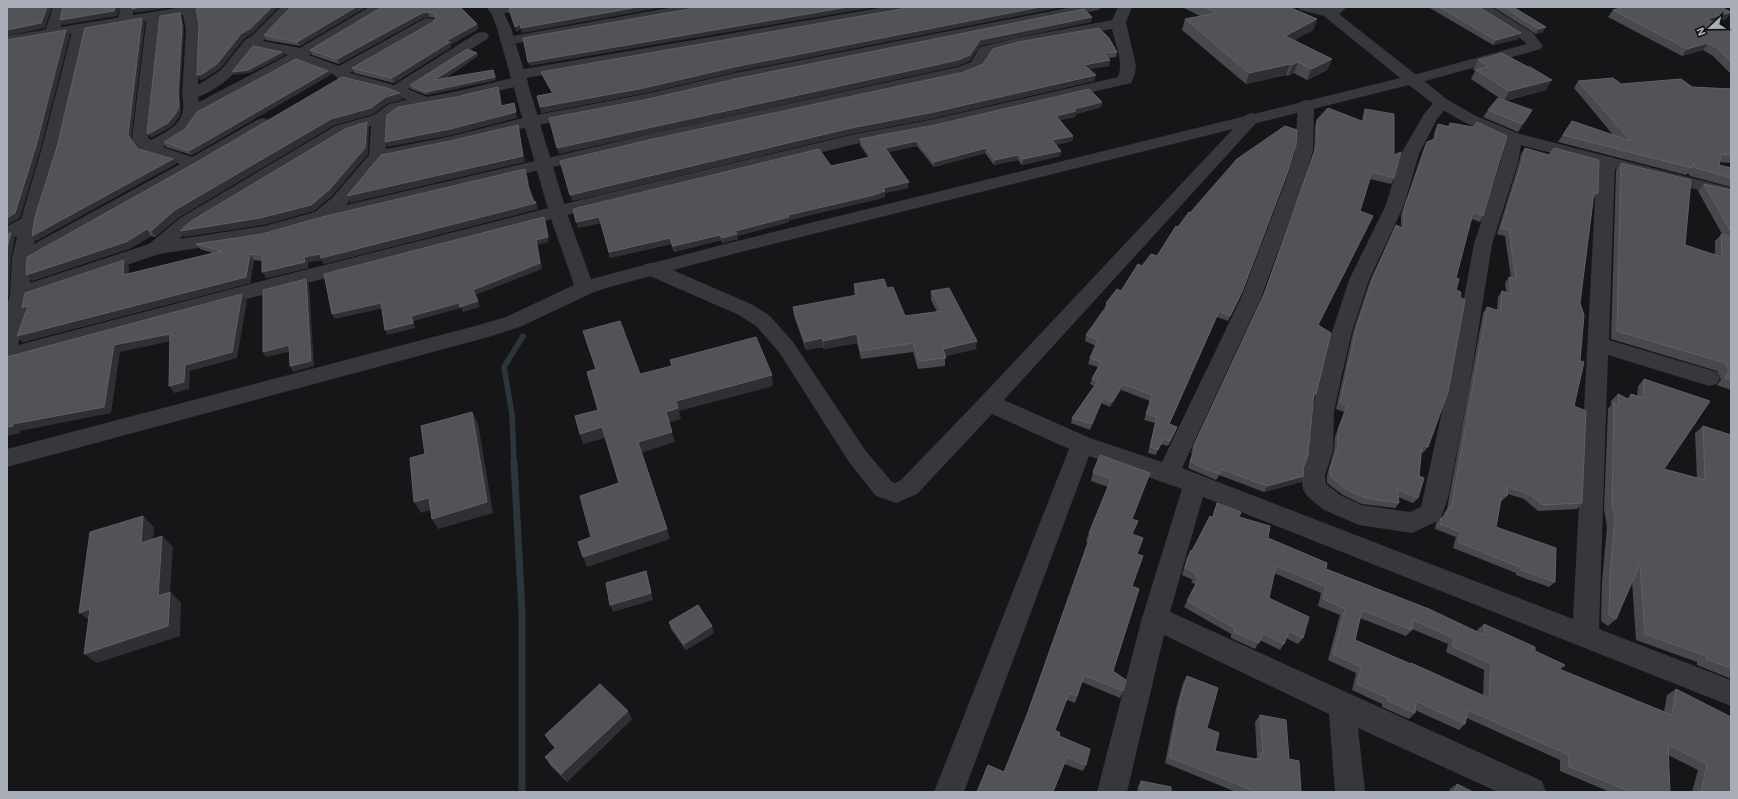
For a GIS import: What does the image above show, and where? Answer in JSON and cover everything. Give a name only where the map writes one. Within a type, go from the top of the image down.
[{"type":"street","points":[[52,32],[60,7]]},
{"type":"street","points":[[8,42],[52,32],[80,28],[126,14],[154,16],[208,7]]},
{"type":"street","points":[[190,95],[216,83],[239,60],[250,43],[259,37],[289,7]]},
{"type":"street","points":[[192,112],[299,55],[379,7]]},
{"type":"street","points":[[517,7],[495,9],[519,78],[558,213],[585,288]]},
{"type":"street","points":[[507,41],[698,7]]},
{"type":"street","points":[[156,248],[187,222],[325,139],[341,130],[380,118],[395,107],[458,96],[519,78],[910,7]]},
{"type":"street","points":[[320,216],[339,201],[378,156],[452,141],[531,121],[645,99],[735,78],[1094,7]]},
{"type":"street","points":[[7,356],[273,285],[600,201],[851,140],[934,124],[1125,80],[1128,74],[1128,63],[1119,23],[1125,7]]},
{"type":"street","points":[[1305,7],[1334,10],[1412,80],[1442,103],[1470,119],[1514,138],[1731,193]]},
{"type":"street","points":[[7,458],[478,333],[513,322],[585,288],[652,269],[1252,118],[1412,80],[1536,46],[1535,42],[1528,36],[1482,7]]},
{"type":"street","points":[[149,148],[175,134],[187,122],[192,112],[193,104],[190,95],[193,30],[190,9]]},
{"type":"street","points":[[154,16],[140,138],[149,148],[194,163]]},
{"type":"street","points":[[338,77],[429,22]]},
{"type":"street","points":[[20,294],[156,248],[265,232],[320,216],[661,136],[963,71],[978,65],[985,50],[1017,42],[1119,23]]},
{"type":"street","points":[[7,349],[20,294],[22,259],[29,222],[50,150],[80,28]]},
{"type":"street","points":[[396,90],[482,36]]},
{"type":"street","points":[[250,43],[299,55],[338,77],[396,90],[424,101]]},
{"type":"street","points":[[1442,103],[1430,117],[1410,154],[1395,205],[1359,280],[1342,332],[1323,412],[1321,451],[1313,475],[1315,489],[1333,503],[1359,514],[1412,523],[1431,513],[1436,498],[1457,397],[1483,244],[1509,163],[1514,138]]},
{"type":"street","points":[[1168,473],[1254,291],[1295,180],[1304,151],[1306,105]]},
{"type":"street","points":[[22,259],[278,115]]},
{"type":"street","points":[[378,156],[380,118]]},
{"type":"street","points":[[652,269],[746,310],[763,321],[786,347],[857,456],[884,489],[896,493],[909,487],[989,403],[1252,118]]},
{"type":"street","points":[[1585,636],[1606,161]]},
{"type":"street","points":[[7,234],[29,222]]},
{"type":"street","points":[[1598,344],[1709,378]]},
{"type":"street","points":[[989,403],[1082,445],[1168,473],[1195,485],[1731,693]]},
{"type":"street","points":[[949,792],[1082,445]]},
{"type":"street","points":[[1112,792],[1155,618],[1195,485]]},
{"type":"street","points":[[1155,618],[1342,706],[1532,792]]},
{"type":"street","points":[[1342,706],[1350,792]]},
{"type":"building","points":[[7,7],[47,7],[41,23],[7,30]]},
{"type":"building","points":[[63,7],[115,7],[114,11],[60,20]]},
{"type":"building","points":[[209,7],[272,7],[251,28],[241,34],[217,64],[202,74],[197,75],[199,25],[196,9]]},
{"type":"building","points":[[291,7],[356,7],[297,42],[264,35]]},
{"type":"building","points":[[382,7],[460,7],[477,24],[446,41],[450,42],[392,78],[352,68],[433,22],[436,18],[434,13],[422,13],[337,59],[310,50]]},
{"type":"building","points":[[519,7],[638,7],[521,28],[520,24],[515,27],[509,9]]},
{"type":"building","points":[[701,7],[848,7],[528,62],[523,38]]},
{"type":"building","points":[[913,7],[1040,7],[734,67],[644,88],[540,107],[537,96],[553,93],[541,72]]},
{"type":"building","points":[[1205,7],[1289,7],[1317,19],[1285,36],[1332,59],[1311,69],[1298,62],[1292,65],[1290,64],[1249,73],[1185,19],[1217,13]]},
{"type":"building","points":[[1439,7],[1479,7],[1521,33],[1496,40]]},
{"type":"building","points":[[1504,7],[1513,7],[1546,27],[1538,29]]},
{"type":"building","points":[[1624,7],[1721,7],[1731,12],[1707,19],[1731,31],[1731,62],[1718,49],[1708,43],[1687,49],[1613,10]]},
{"type":"building","points":[[1084,9],[1092,17],[980,40],[970,55],[958,60],[557,148],[549,118],[644,100],[735,79]]},
{"type":"building","points":[[180,13],[182,26],[178,91],[179,107],[168,123],[148,134],[160,16]]},
{"type":"building","points":[[142,18],[128,135],[139,149],[173,159],[32,236],[35,217],[57,147],[85,28]]},
{"type":"building","points":[[1099,28],[1109,38],[1117,52],[1103,53],[1110,60],[1084,65],[1096,75],[934,112],[851,128],[570,195],[560,161],[653,139],[964,72],[983,64],[993,49],[1018,42]]},
{"type":"building","points":[[66,30],[36,146],[15,213],[7,218],[7,40]]},
{"type":"building","points":[[253,46],[282,52],[248,70],[232,72]]},
{"type":"building","points":[[467,49],[477,53],[434,80],[493,70],[495,77],[426,92],[410,85]]},
{"type":"building","points":[[1502,53],[1552,80],[1509,91],[1476,70],[1489,66],[1478,60]]},
{"type":"building","points":[[296,59],[328,71],[189,151],[164,142],[185,129],[197,112]]},
{"type":"building","points":[[342,77],[387,88],[400,93],[386,97],[371,108],[331,119],[175,210],[151,231],[147,229],[126,242],[26,275],[27,257],[197,162]]},
{"type":"building","points":[[1613,78],[1621,84],[1681,79],[1692,87],[1731,89],[1731,155],[1721,154],[1719,165],[1731,168],[1731,178],[1696,168],[1693,163],[1692,168],[1563,135],[1572,121],[1631,141],[1578,81]]},
{"type":"building","points":[[498,87],[501,106],[514,103],[516,112],[450,129],[385,142],[387,115],[398,107],[456,97]]},
{"type":"building","points":[[1089,89],[1102,102],[1074,109],[1076,111],[1056,116],[1073,136],[1052,140],[1061,151],[1023,159],[1018,155],[995,160],[986,148],[934,162],[917,141],[885,148],[909,182],[883,188],[885,191],[874,195],[788,215],[789,217],[735,231],[737,234],[722,238],[720,235],[673,246],[670,238],[609,252],[599,217],[576,222],[573,209],[819,149],[831,166],[871,157],[860,139],[935,125]]},
{"type":"building","points":[[1498,98],[1532,110],[1522,124],[1488,110]]},
{"type":"building","points":[[1328,108],[1364,122],[1365,109],[1394,114],[1394,155],[1401,152],[1394,178],[1372,172],[1360,211],[1373,216],[1318,325],[1331,333],[1316,394],[1314,393],[1308,455],[1303,469],[1304,476],[1267,486],[1221,469],[1219,474],[1190,462],[1195,448],[1193,447],[1265,292],[1317,145],[1317,120]]},
{"type":"building","points":[[367,122],[365,148],[329,190],[311,205],[260,218],[180,231],[191,221],[345,129]]},
{"type":"building","points":[[1477,122],[1507,136],[1483,216],[1473,212],[1456,278],[1459,279],[1456,290],[1461,292],[1460,297],[1465,300],[1448,392],[1428,447],[1422,445],[1419,476],[1424,478],[1418,498],[1397,489],[1399,503],[1366,498],[1346,489],[1331,477],[1330,469],[1338,446],[1338,431],[1347,406],[1340,403],[1357,326],[1374,275],[1396,225],[1404,229],[1404,209],[1427,142],[1435,139],[1438,124],[1450,127],[1450,123],[1473,127]]},
{"type":"building","points":[[518,125],[523,156],[347,196],[381,155]]},
{"type":"building","points":[[1285,126],[1297,130],[1296,145],[1287,174],[1242,292],[1230,316],[1219,311],[1169,424],[1177,427],[1170,441],[1163,439],[1158,450],[1150,447],[1157,417],[1146,414],[1152,395],[1123,384],[1112,402],[1103,398],[1092,424],[1072,418],[1098,381],[1092,379],[1101,362],[1090,358],[1098,340],[1086,335],[1108,304],[1106,303],[1117,289],[1121,291],[1138,264],[1142,266],[1151,254],[1157,256],[1176,226],[1178,227],[1189,212],[1190,213],[1237,159]]},
{"type":"building","points":[[1525,148],[1549,155],[1554,148],[1599,160],[1598,193],[1594,193],[1580,303],[1584,315],[1580,361],[1584,362],[1574,406],[1586,411],[1582,503],[1543,505],[1529,494],[1508,487],[1507,496],[1502,494],[1496,527],[1556,548],[1555,582],[1521,570],[1522,568],[1458,542],[1461,532],[1440,524],[1441,518],[1446,515],[1449,507],[1451,508],[1487,307],[1500,311],[1502,291],[1511,294],[1509,277],[1516,279],[1509,230],[1501,228]]},
{"type":"building","points":[[1621,163],[1691,180],[1685,245],[1722,257],[1721,234],[1731,237],[1731,380],[1725,378],[1729,371],[1725,363],[1617,331]]},
{"type":"building","points":[[525,169],[528,186],[534,202],[535,201],[536,203],[321,258],[320,254],[304,257],[305,262],[262,272],[262,255],[250,254],[246,277],[17,336],[28,306],[22,308],[25,293],[124,260],[123,275],[222,251],[196,244],[262,234],[322,217]]},
{"type":"building","points":[[1704,184],[1731,190],[1731,232]]},
{"type":"building","points":[[544,217],[548,237],[536,240],[540,263],[473,290],[478,301],[460,307],[459,303],[411,316],[413,323],[385,330],[381,303],[332,314],[324,274]]},
{"type":"building","points":[[11,233],[7,249],[7,234]]},
{"type":"building","points":[[306,279],[311,361],[290,366],[289,345],[263,352],[263,290]]},
{"type":"building","points":[[884,279],[887,288],[893,287],[905,316],[942,311],[931,291],[949,288],[977,341],[943,349],[946,358],[919,361],[913,343],[861,351],[857,334],[823,341],[822,338],[805,342],[793,307],[857,295],[854,284]]},
{"type":"building","points":[[242,294],[232,352],[185,365],[184,382],[169,386],[170,334],[114,345],[104,407],[13,424],[13,426],[7,427],[7,357]]},
{"type":"building","points":[[620,321],[640,374],[672,366],[670,360],[756,337],[772,375],[676,401],[678,408],[666,412],[672,432],[638,442],[667,529],[583,557],[578,542],[591,537],[580,496],[619,483],[602,427],[580,434],[575,416],[598,410],[587,372],[596,369],[583,331]]},
{"type":"building","points":[[1644,379],[1710,401],[1664,469],[1705,480],[1703,426],[1731,435],[1731,668],[1706,659],[1706,656],[1645,634],[1640,564],[1616,619],[1609,615],[1610,575],[1615,520],[1612,502],[1614,402],[1616,406],[1618,406],[1618,394],[1630,400],[1631,394],[1643,398]]},
{"type":"building","points":[[472,412],[487,502],[432,519],[429,498],[414,502],[410,458],[425,454],[421,426]]},
{"type":"building","points":[[1100,455],[1150,473],[1132,519],[1138,521],[1132,534],[1143,538],[1137,554],[1143,556],[1132,586],[1139,589],[1113,671],[1126,680],[1123,691],[1084,675],[1077,696],[1069,693],[1055,730],[1060,733],[1059,736],[1090,749],[1086,765],[1067,757],[1053,792],[977,792],[988,765],[1004,772],[1028,712],[1091,534],[1089,533],[1111,479],[1093,472]]},
{"type":"building","points":[[1217,503],[1241,512],[1239,517],[1270,526],[1268,538],[1327,563],[1326,569],[1429,609],[1484,635],[1484,624],[1535,647],[1535,651],[1565,665],[1559,669],[1672,715],[1676,689],[1731,717],[1731,792],[1701,792],[1707,764],[1668,745],[1670,792],[1631,792],[1568,766],[1569,755],[1468,710],[1465,724],[1416,701],[1415,713],[1388,701],[1388,698],[1357,684],[1361,667],[1333,654],[1345,609],[1323,599],[1326,587],[1276,566],[1269,598],[1309,617],[1303,638],[1289,631],[1284,644],[1263,633],[1259,643],[1234,632],[1235,628],[1187,601],[1199,578],[1195,576],[1196,573],[1185,568],[1191,550],[1192,551],[1210,516],[1213,518]],"holes":[[[1362,610],[1412,630],[1413,620],[1454,638],[1452,646],[1491,664],[1489,698],[1355,640]]]},
{"type":"building","points":[[143,516],[141,543],[162,536],[158,596],[170,592],[168,626],[84,654],[90,609],[79,613],[90,532]]},
{"type":"building","points":[[646,571],[651,593],[610,605],[606,583]]},
{"type":"building","points":[[698,605],[712,626],[684,644],[669,622]]},
{"type":"building","points":[[1187,676],[1218,688],[1207,728],[1219,733],[1215,751],[1260,760],[1260,753],[1263,753],[1260,715],[1286,720],[1289,759],[1299,761],[1301,792],[1257,792],[1169,757],[1180,701]]},
{"type":"building","points":[[600,684],[628,711],[561,774],[545,757],[556,747],[545,735]]},
{"type":"building","points":[[1141,781],[1171,787],[1171,792],[1141,792]]},
{"type":"building","points":[[1457,784],[1473,792],[1455,792]]},
{"type":"waterway","points":[[514,463],[512,414],[504,367],[523,336]]},
{"type":"waterway","points":[[514,462],[522,612],[522,792]]}]
